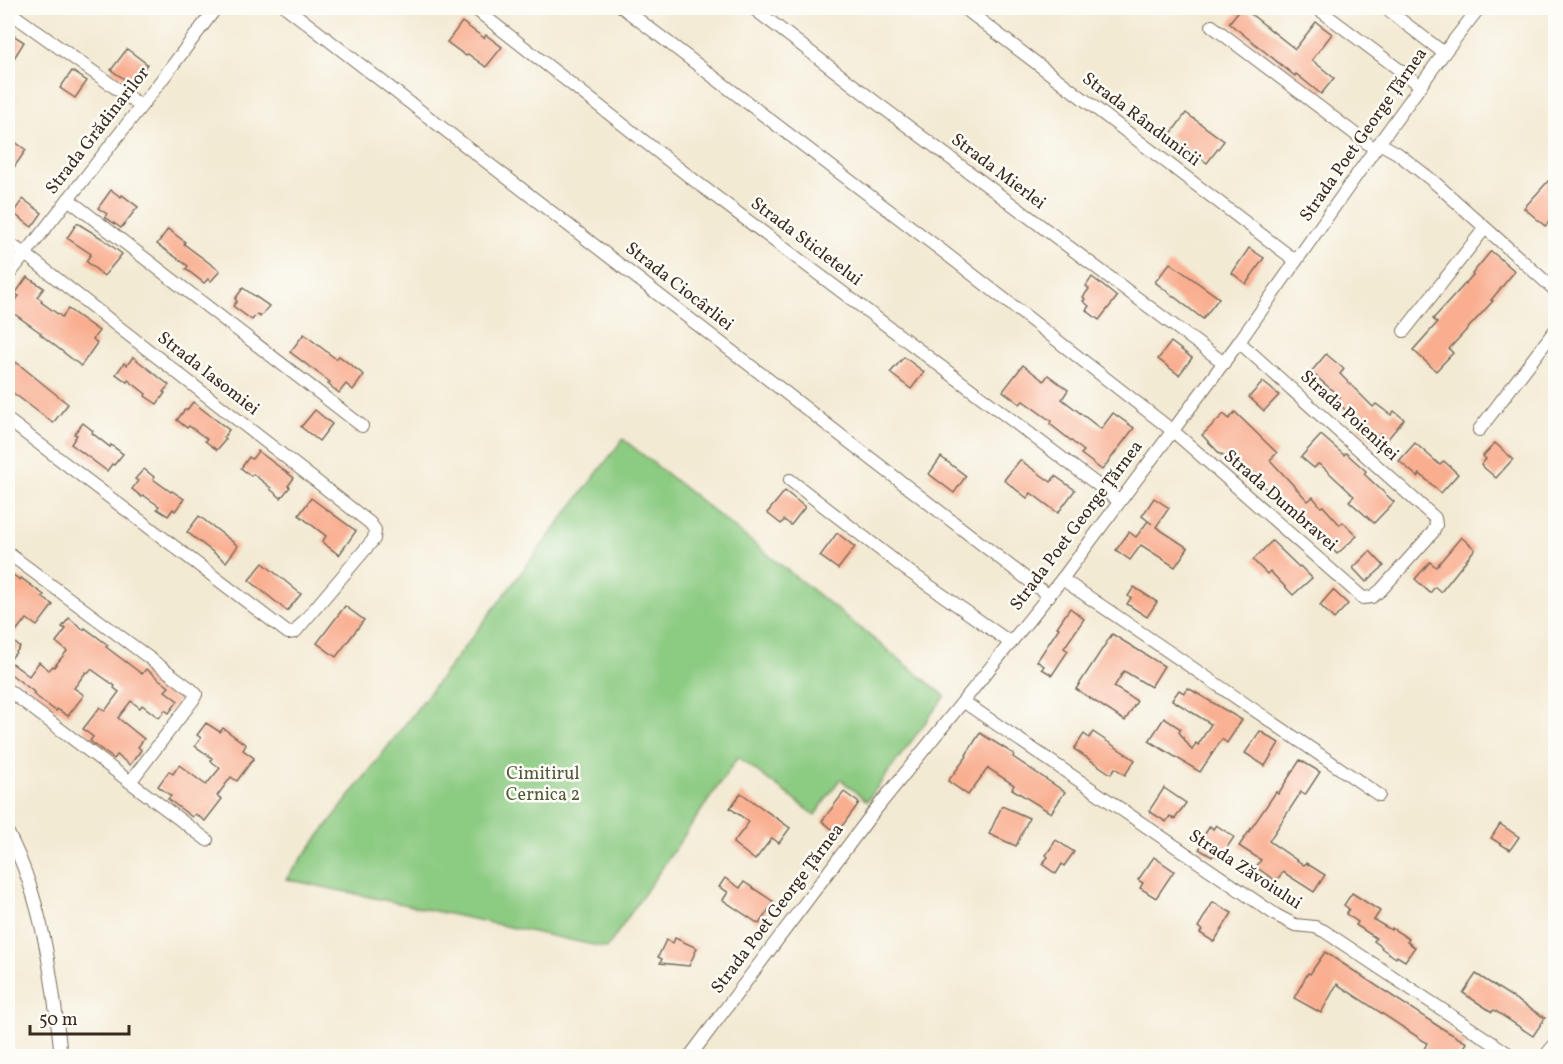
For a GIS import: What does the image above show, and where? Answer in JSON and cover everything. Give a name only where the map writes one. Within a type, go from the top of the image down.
[{"type":"street","name":"Strada Grădinarilor","points":[[8,276],[216,8]]},
{"type":"street","name":"Strada Ciocârliei","points":[[286,8],[1049,596]]},
{"type":"street","name":"Strada Sticletelui","points":[[474,8],[695,181],[1119,501]]},
{"type":"street","name":"Strada Dumbravei","points":[[623,8],[945,253],[1173,431],[1363,598]]},
{"type":"street","name":"Strada Mierlei","points":[[753,8],[1224,363]]},
{"type":"street","name":"Strada Rândunicii","points":[[964,8],[1296,261]]},
{"type":"street","points":[[1317,8],[1421,86]]},
{"type":"street","points":[[1385,8],[1444,53]]},
{"type":"street","name":"Strada Poet George Țărnea","points":[[690,1056],[845,849],[1062,579],[1224,363],[1377,146],[1479,8]]},
{"type":"street","points":[[8,11],[141,106]]},
{"type":"street","points":[[1212,26],[1377,146],[1397,153],[1556,291]]},
{"type":"street","points":[[68,199],[362,426]]},
{"type":"street","points":[[1404,331],[1485,228]]},
{"type":"street","name":"Strada Iasomiei","points":[[8,243],[370,523],[375,530],[374,539],[295,632],[288,633],[8,420]]},
{"type":"street","points":[[1479,430],[1556,329]]},
{"type":"street","name":"Strada Poieniței","points":[[1239,342],[1435,518],[1436,525],[1433,532],[1418,549],[1381,590],[1372,597],[1363,598]]},
{"type":"street","points":[[790,480],[904,568],[1011,643]]},
{"type":"street","points":[[8,553],[196,694],[130,782]]},
{"type":"street","points":[[1062,579],[1378,795]]},
{"type":"street","points":[[8,690],[207,840]]},
{"type":"street","name":"Strada Zăvoiului","points":[[964,702],[1276,915],[1295,925],[1315,927],[1324,931],[1512,1056]]},
{"type":"street","points":[[8,833],[20,855],[41,922],[57,1014],[61,1056]]},
{"type":"street","points":[[1545,1056],[1556,1043]]},
{"type":"green space","name":"Cimitirul Cernica 2","points":[[623,439],[945,696],[867,801],[840,779],[815,815],[738,757],[607,948],[286,879],[460,653]]},
{"type":"building","points":[[1241,8],[1295,49],[1316,22],[1332,34],[1312,60],[1334,78],[1321,94],[1229,23]]},
{"type":"building","points":[[462,22],[484,38],[486,35],[502,47],[486,67],[447,42]]},
{"type":"building","points":[[8,32],[24,42],[8,68]]},
{"type":"building","points":[[127,49],[147,64],[141,73],[138,70],[129,82],[111,70]]},
{"type":"building","points":[[72,71],[87,81],[75,98],[60,88]]},
{"type":"building","points":[[1186,113],[1224,141],[1207,163],[1170,135]]},
{"type":"building","points":[[8,137],[26,150],[8,176]]},
{"type":"building","points":[[1550,179],[1556,184],[1556,215],[1545,226],[1524,208]]},
{"type":"building","points":[[111,190],[138,207],[121,228],[105,217],[107,214],[98,208]]},
{"type":"building","points":[[23,199],[42,213],[32,227],[13,213]]},
{"type":"building","points":[[77,223],[122,254],[104,276],[86,261],[91,254],[67,238]]},
{"type":"building","points":[[168,229],[220,271],[211,281],[208,279],[204,283],[186,269],[188,266],[157,244]]},
{"type":"building","points":[[1249,248],[1264,258],[1246,284],[1232,273]]},
{"type":"building","points":[[1491,251],[1515,271],[1491,300],[1493,301],[1449,349],[1453,353],[1436,371],[1413,350],[1437,323],[1433,319],[1473,275]]},
{"type":"building","points":[[1170,263],[1219,298],[1203,319],[1155,282]]},
{"type":"building","points":[[27,277],[44,288],[37,297],[42,300],[41,302],[62,317],[68,309],[99,331],[93,339],[97,343],[81,366],[9,310],[19,296],[15,294]]},
{"type":"building","points":[[1092,277],[1117,297],[1099,320],[1086,310],[1089,306],[1083,301],[1089,289],[1086,286]]},
{"type":"building","points":[[243,288],[269,306],[260,317],[257,314],[252,320],[233,306]]},
{"type":"building","points":[[304,334],[336,359],[339,356],[364,375],[353,390],[346,384],[339,393],[328,384],[330,382],[290,352]]},
{"type":"building","points":[[1171,342],[1192,358],[1179,375],[1158,359]]},
{"type":"building","points":[[1326,354],[1344,369],[1340,374],[1373,407],[1376,404],[1391,415],[1394,411],[1404,419],[1387,440],[1380,434],[1374,441],[1357,428],[1360,424],[1336,401],[1340,397],[1311,372]]},
{"type":"building","points":[[133,357],[169,385],[157,404],[128,380],[127,382],[116,374],[124,363],[127,365]]},
{"type":"building","points":[[904,357],[924,372],[911,389],[890,373]]},
{"type":"building","points":[[16,362],[68,404],[53,423],[8,389],[8,373]]},
{"type":"building","points":[[1023,365],[1044,381],[1048,375],[1068,390],[1062,399],[1101,429],[1113,413],[1134,428],[1102,470],[1081,454],[1084,451],[1050,424],[1051,421],[1023,401],[1020,404],[1003,391]]},
{"type":"building","points":[[1263,382],[1279,395],[1264,411],[1249,397]]},
{"type":"building","points":[[193,402],[229,430],[224,437],[226,439],[217,450],[205,441],[207,439],[177,420]]},
{"type":"building","points":[[315,410],[332,424],[319,441],[301,427]]},
{"type":"building","points":[[1235,412],[1277,453],[1270,460],[1308,501],[1313,497],[1340,525],[1343,522],[1357,536],[1337,554],[1312,528],[1308,531],[1282,500],[1278,502],[1255,477],[1251,481],[1202,435],[1224,414],[1229,419]]},
{"type":"building","points":[[83,423],[110,447],[111,445],[123,454],[107,471],[71,444],[77,435],[74,434]]},
{"type":"building","points":[[1321,435],[1366,471],[1364,474],[1394,502],[1374,523],[1349,501],[1354,496],[1322,466],[1318,464],[1314,468],[1301,457]]},
{"type":"building","points":[[1415,443],[1440,465],[1444,461],[1458,474],[1441,493],[1420,474],[1418,477],[1399,461]]},
{"type":"building","points":[[1495,443],[1513,459],[1496,478],[1481,465],[1486,459],[1483,456]]},
{"type":"building","points":[[258,451],[294,478],[281,498],[253,474],[251,476],[241,468],[249,457],[252,459]]},
{"type":"building","points":[[941,457],[966,476],[954,493],[929,474]]},
{"type":"building","points":[[1020,460],[1051,482],[1055,476],[1075,490],[1058,513],[1031,493],[1027,498],[1004,480]]},
{"type":"building","points":[[144,469],[154,477],[153,479],[184,499],[168,516],[157,509],[159,506],[132,489],[138,481],[135,479]]},
{"type":"building","points":[[785,491],[805,507],[791,525],[784,520],[781,524],[767,513]]},
{"type":"building","points":[[311,498],[356,531],[339,555],[322,542],[326,536],[299,515]]},
{"type":"building","points":[[1154,498],[1169,508],[1156,527],[1188,548],[1175,567],[1141,545],[1130,560],[1116,550],[1129,532],[1136,537],[1148,521],[1152,524],[1142,516]]},
{"type":"building","points":[[199,516],[238,546],[226,562],[187,532]]},
{"type":"building","points":[[837,533],[855,547],[838,569],[820,556]]},
{"type":"building","points":[[1461,537],[1475,549],[1441,592],[1435,587],[1430,593],[1415,579],[1430,562],[1436,567]]},
{"type":"building","points":[[1272,541],[1312,578],[1293,595],[1270,571],[1267,574],[1253,560]]},
{"type":"building","points":[[1370,551],[1384,566],[1366,582],[1353,568]]},
{"type":"building","points":[[263,563],[301,594],[287,611],[249,580]]},
{"type":"building","points":[[8,571],[44,595],[42,597],[53,605],[37,626],[27,619],[23,622],[10,639],[20,647],[9,661],[29,676],[39,662],[49,670],[54,667],[67,651],[56,642],[66,629],[62,627],[69,618],[108,645],[106,647],[142,674],[146,669],[169,687],[165,691],[178,701],[169,713],[165,710],[159,718],[142,705],[140,708],[131,701],[118,718],[144,739],[138,747],[141,750],[130,765],[117,755],[114,759],[90,741],[93,737],[83,729],[100,707],[105,711],[119,692],[114,688],[115,686],[91,669],[88,673],[86,672],[74,688],[84,695],[68,716],[57,709],[56,711],[8,672]]},
{"type":"building","points":[[1134,587],[1157,602],[1147,617],[1127,604],[1131,598],[1128,596]]},
{"type":"building","points":[[1333,590],[1348,604],[1334,619],[1320,605]]},
{"type":"building","points":[[345,606],[364,620],[336,657],[317,643]]},
{"type":"building","points":[[1070,608],[1084,619],[1064,648],[1068,651],[1052,675],[1042,669],[1044,666],[1037,661]]},
{"type":"building","points":[[1112,634],[1164,666],[1151,687],[1124,671],[1114,687],[1137,701],[1125,721],[1076,689]]},
{"type":"building","points":[[1188,688],[1242,720],[1227,743],[1222,739],[1200,772],[1149,741],[1164,718],[1181,729],[1179,732],[1192,750],[1196,743],[1198,745],[1211,724],[1172,700],[1179,690],[1184,693]]},
{"type":"building","points":[[206,723],[220,732],[223,728],[246,745],[243,750],[254,758],[237,781],[231,777],[217,796],[222,799],[205,821],[195,814],[192,817],[168,799],[171,796],[158,786],[169,771],[173,774],[179,765],[206,785],[220,768],[211,761],[212,758],[195,746],[201,738],[197,735]]},
{"type":"building","points":[[1260,731],[1279,743],[1265,766],[1245,753]]},
{"type":"building","points":[[1093,732],[1135,760],[1125,775],[1115,768],[1111,774],[1074,749],[1084,734],[1089,738]]},
{"type":"building","points":[[980,733],[1014,754],[1013,757],[1065,792],[1051,813],[1012,789],[1014,785],[988,768],[968,795],[948,781],[967,756]]},
{"type":"building","points":[[1300,760],[1320,772],[1305,795],[1301,792],[1269,841],[1304,865],[1306,863],[1325,875],[1314,892],[1283,872],[1276,881],[1256,867],[1261,860],[1239,846]]},
{"type":"building","points":[[1164,788],[1186,803],[1175,819],[1170,816],[1166,822],[1149,811]]},
{"type":"building","points":[[844,792],[859,803],[837,833],[822,821]]},
{"type":"building","points":[[741,793],[790,828],[779,843],[772,838],[755,860],[733,843],[749,822],[730,808]]},
{"type":"building","points":[[1002,806],[1029,818],[1016,846],[989,834]]},
{"type":"building","points":[[1500,824],[1519,837],[1510,850],[1491,838]]},
{"type":"building","points":[[1216,825],[1234,837],[1220,858],[1214,854],[1212,857],[1199,849],[1204,842],[1201,840],[1210,826],[1213,829]]},
{"type":"building","points":[[1056,840],[1074,852],[1056,874],[1042,864]]},
{"type":"building","points":[[1154,857],[1174,871],[1156,898],[1140,888],[1143,883],[1138,880]]},
{"type":"building","points":[[725,878],[740,888],[744,882],[774,902],[759,924],[723,900],[728,892],[719,887]]},
{"type":"building","points":[[1352,893],[1380,911],[1374,920],[1409,939],[1407,942],[1415,947],[1405,961],[1381,948],[1374,941],[1376,938],[1356,925],[1358,922],[1346,914],[1349,909],[1344,905]]},
{"type":"building","points":[[1213,902],[1232,913],[1214,942],[1200,933],[1202,930],[1198,927]]},
{"type":"building","points":[[675,938],[697,948],[689,966],[660,963],[662,959],[658,957],[666,940],[673,943]]},
{"type":"building","points":[[1325,952],[1467,1043],[1458,1056],[1432,1056],[1423,1051],[1427,1043],[1337,984],[1321,1013],[1294,998],[1308,973],[1310,974]]},
{"type":"building","points":[[1476,974],[1545,1018],[1533,1036],[1463,993]]}]
